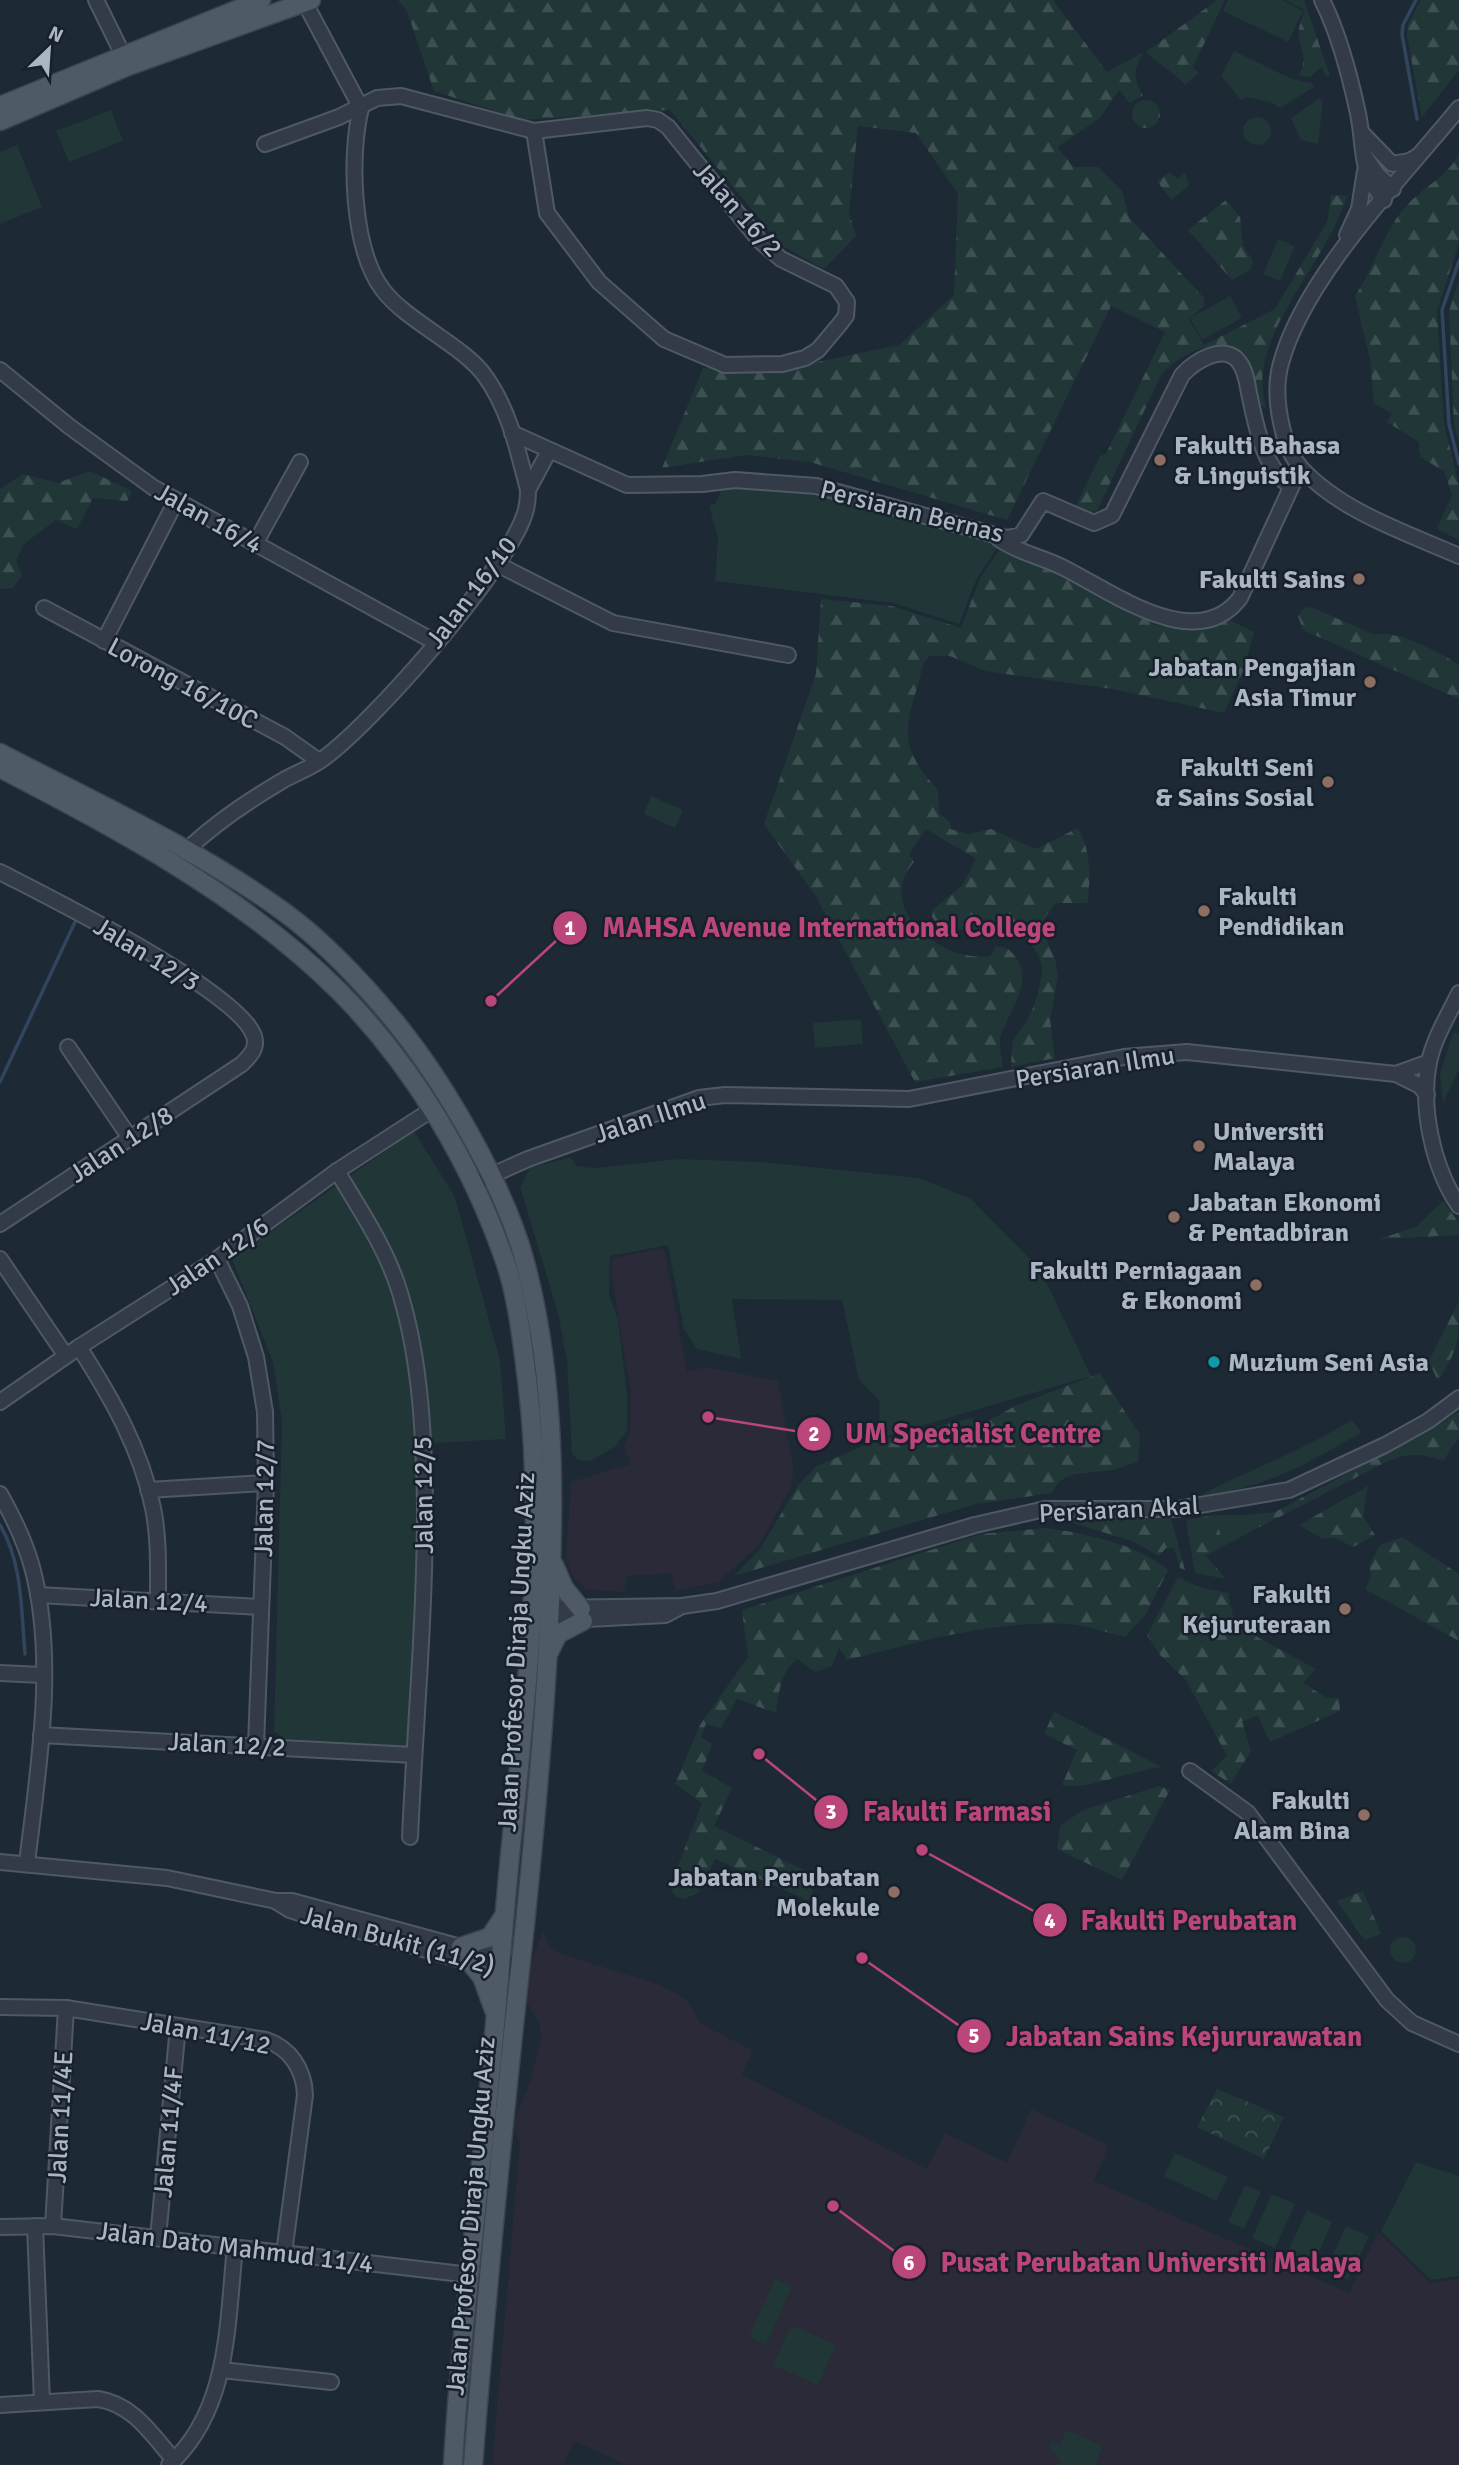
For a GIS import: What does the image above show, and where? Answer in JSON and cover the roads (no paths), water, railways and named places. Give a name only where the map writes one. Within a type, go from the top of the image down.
[{"type":"main road","points":[[0,121],[126,60],[261,0]]},
{"type":"main road","points":[[0,106],[126,60],[308,1]]},
{"type":"main road","points":[[0,740],[110,798],[143,825]]},
{"type":"main road","name":"Jalan Profesor Diraja Ungku Aziz","points":[[0,752],[23,772],[241,909],[289,946],[342,994],[400,1063],[433,1109],[472,1184],[506,1266],[522,1341],[531,1414],[535,1523],[528,1671],[453,2465]]},
{"type":"main road","name":"Jalan Profesor Diraja Ungku Aziz","points":[[0,768],[23,772],[143,825],[187,850],[287,914],[339,962],[395,1022],[440,1084],[491,1176],[525,1259],[541,1330],[550,1402],[552,1558],[537,1808],[472,2465]]},
{"type":"main road","points":[[0,780],[93,829],[135,842]]},
{"type":"main road","points":[[528,1671],[548,1614],[535,1523]]},
{"type":"main road","points":[[547,1661],[558,1634],[582,1615],[564,1588],[552,1558]]},
{"type":"main road","points":[[496,2016],[482,1977],[465,1954],[490,1937],[499,1926],[506,1908]]},
{"type":"street","points":[[96,0],[126,60]]},
{"type":"street","points":[[1322,0],[1340,43],[1361,132],[1368,182],[1389,195]]},
{"type":"street","points":[[308,1],[360,108]]},
{"type":"street","name":"Jalan 16/2","points":[[265,144],[360,108],[377,98],[401,96],[426,100],[534,131],[647,118],[658,120],[760,241],[781,259],[835,286],[847,302],[846,316],[818,350],[806,358],[782,364],[725,365],[664,339],[599,282],[547,213],[534,131]]},
{"type":"street","name":"Jalan 16/10","points":[[187,850],[244,804],[319,761],[355,733],[435,642],[497,564],[524,516],[528,490],[520,458],[503,405],[484,373],[383,290],[370,260],[354,184],[354,139],[360,108]]},
{"type":"street","points":[[1338,256],[1459,108]]},
{"type":"street","points":[[1361,132],[1392,164],[1409,161],[1423,152]]},
{"type":"street","points":[[1365,164],[1359,209],[1338,256],[1294,330],[1280,365],[1277,383],[1279,416],[1286,444],[1300,468],[1321,486],[1353,507],[1459,556]]},
{"type":"street","name":"Persiaran Bernas","points":[[512,433],[627,485],[735,480],[816,486],[995,535],[1015,537],[1021,535],[1043,501],[1094,523],[1112,515],[1177,382],[1192,365],[1214,354],[1231,355],[1240,363],[1264,450],[1277,473],[1291,487]]},
{"type":"street","name":"Jalan 16/4","points":[[0,370],[111,458],[177,501],[435,642]]},
{"type":"street","points":[[520,458],[549,451]]},
{"type":"street","points":[[528,490],[549,451]]},
{"type":"street","points":[[255,544],[300,462]]},
{"type":"street","points":[[995,535],[1006,543],[1042,557],[1164,619],[1205,621],[1230,610],[1240,598],[1300,468]]},
{"type":"street","points":[[104,641],[177,501]]},
{"type":"street","points":[[1029,523],[1030,536],[1042,557]]},
{"type":"street","points":[[497,564],[613,623],[788,655]]},
{"type":"street","name":"Lorong 16/10C","points":[[44,608],[285,737],[319,761]]},
{"type":"street","name":"Jalan 12/3","points":[[0,872],[104,927],[206,990],[240,1017],[253,1033],[255,1043],[251,1055],[243,1064]]},
{"type":"street","points":[[1459,993],[1429,1062],[1427,1095],[1437,1164],[1459,1206]]},
{"type":"street","points":[[68,1047],[130,1138]]},
{"type":"street","name":"Persiaran Ilmu","points":[[920,1097],[1124,1056],[1187,1052],[1396,1074],[1420,1086],[1427,1095]]},
{"type":"street","name":"Persiaran Ilmu","points":[[1396,1074],[1429,1062]]},
{"type":"street","name":"Jalan 12/8","points":[[0,1224],[243,1064]]},
{"type":"street","name":"Jalan Ilmu","points":[[472,1184],[528,1159],[699,1098],[725,1095],[920,1097]]},
{"type":"street","name":"Jalan 12/6","points":[[0,1402],[79,1347],[216,1259],[337,1171],[433,1109]]},
{"type":"street","name":"Jalan 12/5","points":[[337,1171],[372,1228],[400,1292],[414,1354],[424,1445],[425,1563],[410,1837]]},
{"type":"street","points":[[0,1259],[66,1356]]},
{"type":"street","name":"Jalan 12/7","points":[[216,1259],[240,1306],[256,1357],[265,1412],[266,1483],[256,1745]]},
{"type":"street","points":[[79,1347],[123,1420],[148,1490],[158,1558],[158,1599]]},
{"type":"street","name":"Persiaran Akal","points":[[548,1614],[664,1615],[682,1606],[717,1601],[975,1525],[1045,1509],[1164,1510],[1289,1490],[1385,1445],[1428,1421],[1459,1398]]},
{"type":"street","points":[[148,1490],[266,1483]]},
{"type":"street","points":[[0,1494],[19,1529],[38,1595],[42,1675],[41,1735],[27,1863]]},
{"type":"street","name":"Jalan 12/4","points":[[38,1595],[158,1599],[261,1607]]},
{"type":"street","points":[[0,1673],[42,1675]]},
{"type":"street","name":"Jalan 12/2","points":[[41,1735],[414,1755]]},
{"type":"street","points":[[1190,1771],[1248,1813],[1387,2000],[1412,2023],[1459,2044]]},
{"type":"street","name":"Jalan Bukit (11/2)","points":[[0,1863],[27,1863],[167,1878],[276,1901],[292,1901],[520,1968]]},
{"type":"street","name":"Jalan 11/12","points":[[0,2007],[66,2008],[274,2042],[288,2051],[300,2073],[305,2095],[284,2253]]},
{"type":"street","name":"Jalan 11/4E","points":[[53,2226],[66,2008]]},
{"type":"street","name":"Jalan 11/4F","points":[[158,2238],[178,2026]]},
{"type":"street","points":[[35,2226],[42,2401]]},
{"type":"street","name":"Jalan Dato Mahmud 11/4","points":[[0,2227],[53,2226],[470,2275]]},
{"type":"street","points":[[0,2405],[99,2399],[114,2401],[127,2407],[171,2463],[191,2440],[207,2413],[222,2370],[235,2247]]},
{"type":"street","points":[[222,2370],[331,2382]]},
{"type":"waterway","points":[[1416,0],[1403,25],[1402,34],[1417,119]]},
{"type":"waterway","points":[[1459,261],[1442,310],[1449,424],[1459,464]]},
{"type":"waterway","points":[[0,1082],[75,922]]},
{"type":"waterway","points":[[0,1525],[8,1540],[17,1571],[25,1654]]},
{"type":"place","name":"Fakulti Bahasa & Linguistik","points":[[1160,460]]},
{"type":"place","name":"Fakulti Sains","points":[[1359,579]]},
{"type":"place","name":"Jabatan Pengajian Asia Timur","points":[[1370,682]]},
{"type":"place","name":"Fakulti Seni & Sains Sosial","points":[[1328,782]]},
{"type":"place","name":"Fakulti Pendidikan","points":[[1204,911]]},
{"type":"place","name":"MAHSA Avenue International College","points":[[491,1001]]},
{"type":"place","name":"Universiti Malaya","points":[[1199,1146]]},
{"type":"place","name":"Jabatan Ekonomi & Pentadbiran","points":[[1174,1217]]},
{"type":"place","name":"Fakulti Perniagaan & Ekonomi","points":[[1256,1285]]},
{"type":"place","name":"Muzium Seni Asia","points":[[1214,1362]]},
{"type":"place","name":"UM Specialist Centre","points":[[708,1417]]},
{"type":"place","name":"Fakulti Kejuruteraan","points":[[1345,1609]]},
{"type":"place","name":"Fakulti Farmasi","points":[[759,1754]]},
{"type":"place","name":"Fakulti Alam Bina","points":[[1364,1815]]},
{"type":"place","name":"Fakulti Perubatan","points":[[922,1850]]},
{"type":"place","name":"Jabatan Perubatan Molekule","points":[[894,1892]]},
{"type":"place","name":"Jabatan Sains Kejururawatan","points":[[862,1958]]},
{"type":"place","name":"Pusat Perubatan Universiti Malaya","points":[[833,2206]]}]
